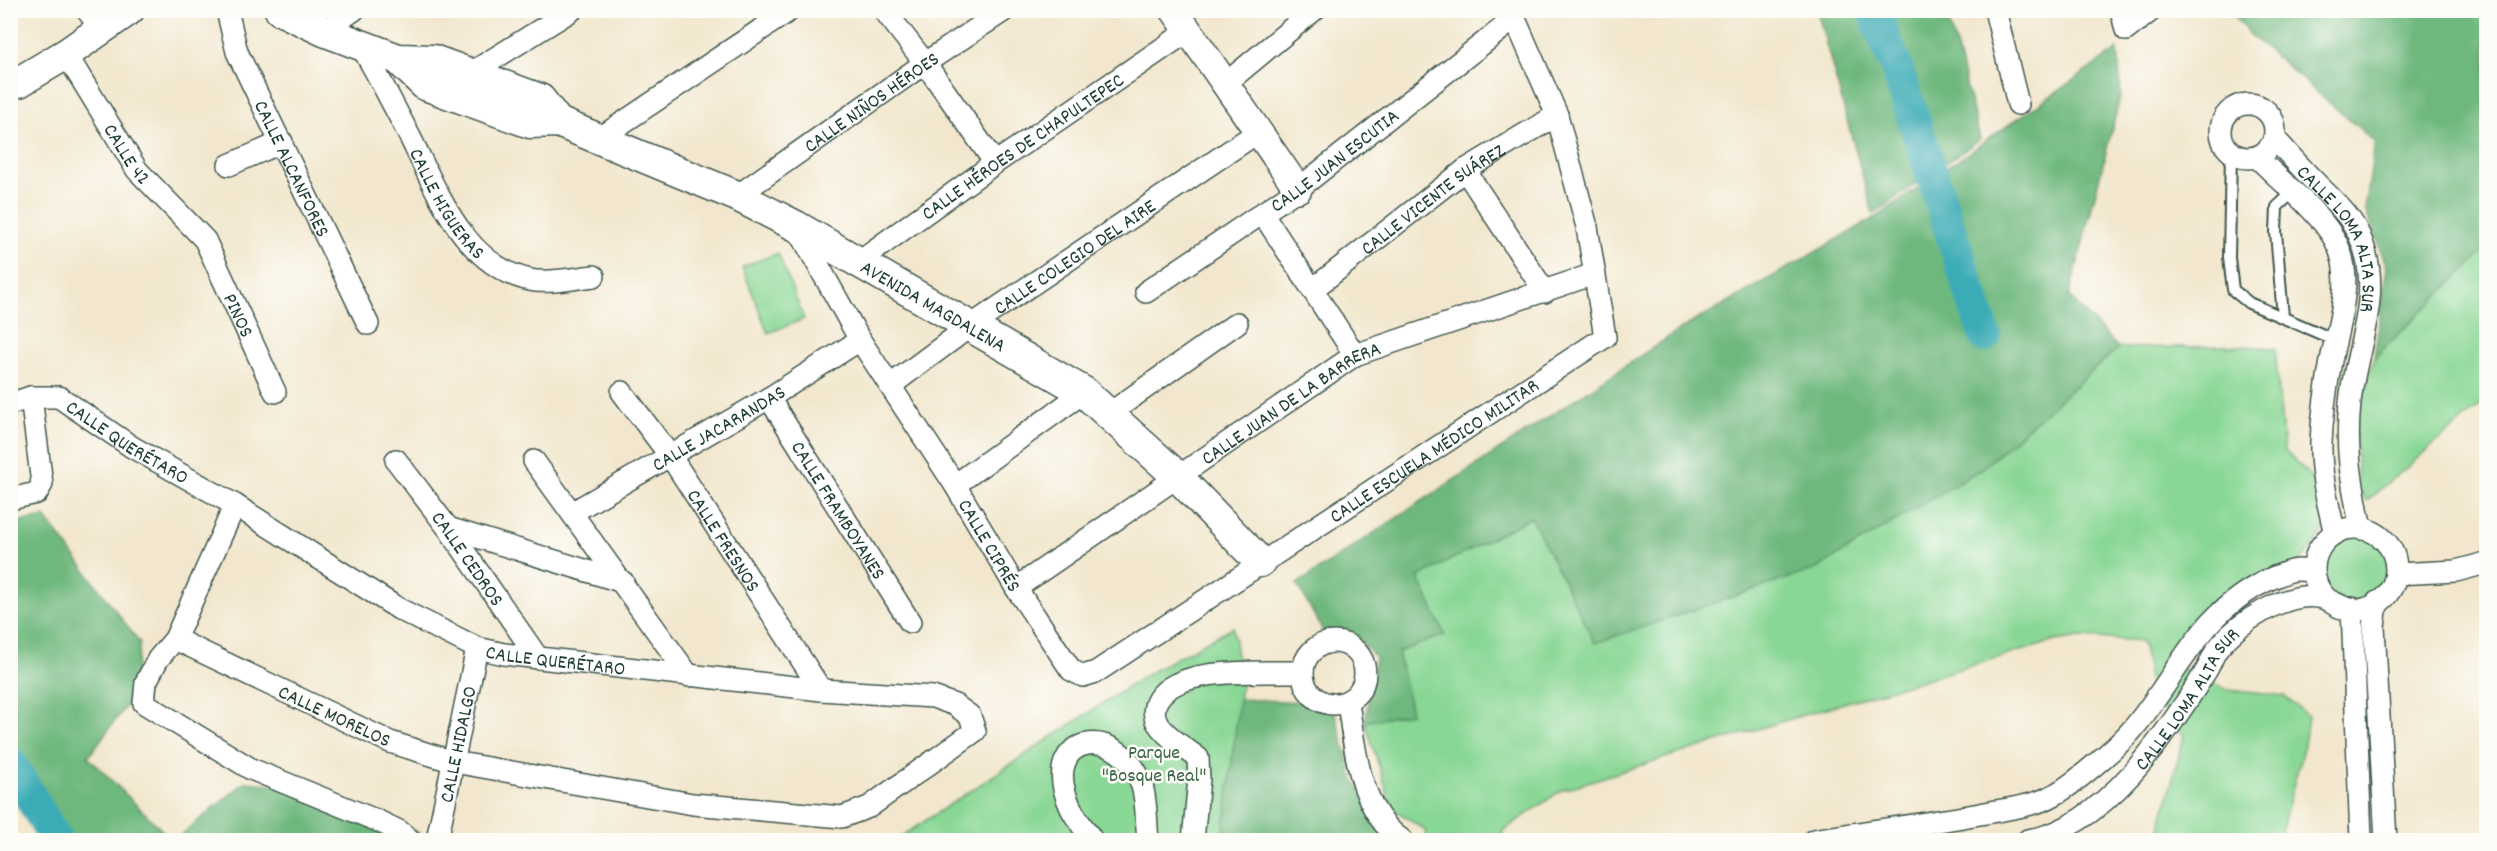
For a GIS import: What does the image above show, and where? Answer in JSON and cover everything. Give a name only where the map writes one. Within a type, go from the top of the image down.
[{"type":"main road","points":[[10,81],[19,82],[66,54],[94,20],[129,10]]},
{"type":"main road","name":"AVENIDA MAGDALENA","points":[[280,10],[324,31],[398,59],[433,60],[540,99],[558,122]]},
{"type":"main road","name":"AVENIDA MAGDALENA","points":[[398,59],[425,85],[530,123],[558,122],[737,196],[796,226],[1084,392],[1110,413],[1177,476],[1260,562]]},
{"type":"street","name":"CALLE ALCANFORES","points":[[227,10],[237,52],[368,324]]},
{"type":"street","points":[[324,31],[354,10]]},
{"type":"street","points":[[471,73],[572,10]]},
{"type":"street","points":[[600,138],[790,10]]},
{"type":"street","points":[[884,10],[925,63],[995,163]]},
{"type":"street","name":"CALLE NIÑOS HÉROES","points":[[737,196],[925,63],[1005,10]]},
{"type":"street","points":[[1225,84],[1314,10]]},
{"type":"street","points":[[1995,10],[2018,105]]},
{"type":"street","points":[[2124,20],[2152,10]]},
{"type":"street","points":[[1518,13],[1557,115],[1587,227],[1594,274]]},
{"type":"street","name":"CALLE JUAN ESCUTIA","points":[[1146,292],[1298,189],[1518,13]]},
{"type":"street","points":[[1181,21],[1298,189]]},
{"type":"street","name":"CALLE HÉROES DE CHAPULTEPEC","points":[[858,262],[995,163],[1181,21]]},
{"type":"street","name":"CALLE HIGUERAS","points":[[360,44],[381,80],[450,217],[476,250],[506,272],[532,281],[594,276]]},
{"type":"street","name":"CALLE 42","points":[[66,54],[137,170],[205,240]]},
{"type":"street","name":"CALLE LOMA ALTA SUR","points":[[2231,152],[2224,145],[2221,127],[2229,111],[2236,105],[2254,103],[2270,113],[2276,130],[2275,139],[2265,153],[2256,157],[2323,224],[2336,242],[2344,267],[2345,290],[2325,394],[2321,446],[2323,480],[2335,534]]},
{"type":"street","name":"CALLE VICENTE SUÁREZ","points":[[1313,288],[1465,170],[1557,115]]},
{"type":"street","name":"CALLE COLEGIO DEL AIRE","points":[[891,385],[969,327],[1258,132]]},
{"type":"street","name":"CALLE LOMA ALTA SUR","points":[[2275,139],[2345,210],[2362,242],[2368,266],[2371,286],[2369,310],[2355,370],[2347,436],[2350,477],[2361,529]]},
{"type":"street","points":[[229,165],[282,142]]},
{"type":"street","points":[[2231,152],[2239,157],[2256,157]]},
{"type":"street","points":[[1465,170],[1545,292]]},
{"type":"street","points":[[1263,214],[1355,355]]},
{"type":"street","name":"CALLE CIPRÉS","points":[[796,226],[860,340],[955,485],[1016,588],[1071,670],[1083,676],[1096,672],[1260,562]]},
{"type":"street","name":"PINOS","points":[[205,240],[275,392]]},
{"type":"street","name":"CALLE JUAN DE LA BARRERA","points":[[1016,588],[1355,355],[1594,274]]},
{"type":"street","name":"CALLE ESCUELA MÉDICO MILITAR","points":[[1260,562],[1605,337],[1594,274]]},
{"type":"street","points":[[1110,413],[1237,323]]},
{"type":"street","name":"CALLE JACARANDAS","points":[[573,512],[671,457],[860,340]]},
{"type":"street","name":"CALLE FRESNOS","points":[[622,392],[671,457],[821,690]]},
{"type":"street","points":[[955,485],[1084,392]]},
{"type":"street","points":[[10,404],[31,397],[42,484],[37,493],[10,499]]},
{"type":"street","name":"CALLE QUERÉTARO","points":[[31,397],[59,397],[132,447],[235,505],[399,609],[477,648],[538,658],[689,676],[821,690],[933,697],[955,705],[970,716],[975,731],[869,807]]},
{"type":"street","name":"CALLE FRAMBOYANES","points":[[769,398],[910,622]]},
{"type":"street","name":"CALLE CEDROS","points":[[396,460],[448,528],[538,658]]},
{"type":"street","points":[[534,461],[573,512],[689,676]]},
{"type":"street","points":[[235,505],[175,639],[158,659],[146,682],[144,703],[251,769],[378,821],[399,831],[410,840]]},
{"type":"street","points":[[448,528],[623,582]]},
{"type":"street","points":[[2361,529],[2373,533],[2388,545],[2396,562],[2396,574],[2393,585],[2377,602],[2365,607],[2348,608],[2332,602],[2322,594],[2313,572],[2314,557],[2322,543],[2335,534],[2361,529]]},
{"type":"street","points":[[2396,574],[2456,571],[2487,563]]},
{"type":"street","name":"CALLE LOMA ALTA SUR","points":[[1814,840],[1955,818],[2032,803],[2054,795],[2130,731],[2203,629],[2224,608],[2249,589],[2277,576],[2298,568],[2313,572]]},
{"type":"street","name":"CALLE LOMA ALTA SUR","points":[[2039,839],[2108,799],[2130,778],[2206,670],[2218,648],[2237,628],[2269,608],[2303,597],[2319,597],[2348,608]]},
{"type":"street","points":[[2377,602],[2374,627],[2386,840]]},
{"type":"street","points":[[2348,608],[2361,840]]},
{"type":"street","name":"CALLE MORELOS","points":[[175,639],[390,742],[454,762],[693,804],[842,817],[869,807]]},
{"type":"street","points":[[1330,642],[1349,645],[1362,659],[1365,669],[1362,688],[1348,701],[1327,704],[1309,692],[1304,682],[1303,672],[1311,652],[1319,645],[1330,642]]},
{"type":"street","name":"CALLE HIDALGO","points":[[437,840],[477,648]]},
{"type":"street","points":[[1193,840],[1199,779],[1198,758],[1165,733],[1157,723],[1154,713],[1156,703],[1164,690],[1203,674],[1303,672]]},
{"type":"street","points":[[1348,701],[1352,734],[1368,793],[1379,818],[1391,832],[1402,840]]},
{"type":"street","points":[[1092,840],[1070,806],[1062,767],[1067,754],[1078,746],[1094,743],[1112,747],[1126,757],[1142,785],[1148,840]]},
{"type":"street","points":[[2032,803],[2042,824],[2039,839]]},
{"type":"lane","points":[[2231,152],[2229,258],[2233,290],[2249,303],[2335,340]]},
{"type":"lane","points":[[2283,317],[2276,232],[2277,207],[2292,193]]},
{"type":"green space","points":[[1817,11],[1944,11],[1955,41],[1980,139],[1873,214]]},
{"type":"green space","points":[[2231,11],[2486,11],[2486,249],[2374,358],[2387,267],[2365,209],[2375,142],[2247,32]]},
{"type":"green space","points":[[2118,49],[2121,94],[2069,296],[2118,348],[1981,469],[1816,569],[1595,643],[1531,517],[1418,577],[1445,635],[1398,652],[1411,713],[1365,722],[1375,657],[1355,635],[1324,633],[1297,584],[1681,329],[1873,219]]},
{"type":"green space","points":[[2486,249],[2486,401],[2366,501],[2358,487],[2355,427],[2374,358]]},
{"type":"green space","points":[[778,253],[804,319],[768,333],[742,267]]},
{"type":"green space","points":[[2238,346],[2275,348],[2284,450],[2316,482],[2324,531],[2301,561],[2169,663],[2228,690],[2284,696],[2308,716],[2304,745],[2279,840],[2157,840],[2184,736],[2152,694],[2142,641],[2081,637],[2055,641],[1800,716],[1562,790],[1503,831],[1501,840],[1426,840],[1425,830],[1392,808],[1365,722],[1411,713],[1398,652],[1418,577],[1532,517],[1595,643],[1981,469],[2118,348]]},
{"type":"green space","points":[[45,517],[140,643],[132,698],[88,757],[172,840],[64,840],[41,813],[11,769],[11,523]]},
{"type":"green space","points":[[2355,534],[2368,537],[2379,544],[2386,555],[2389,568],[2386,581],[2379,592],[2368,599],[2355,602],[2342,599],[2331,592],[2324,581],[2321,568],[2324,555],[2331,544],[2342,537]]},
{"type":"green space","name":"Parque \"Bosque Real\"","points":[[1233,627],[1241,686],[1223,840],[896,840],[1149,673]]},
{"type":"green space","points":[[1239,699],[1305,702],[1335,713],[1352,775],[1387,840],[1223,840]]},
{"type":"green space","points":[[245,782],[273,784],[418,832],[420,840],[175,840]]},
{"type":"waterway","points":[[1873,10],[1897,69],[1985,336]]},
{"type":"waterway","points":[[10,763],[56,840]]}]
